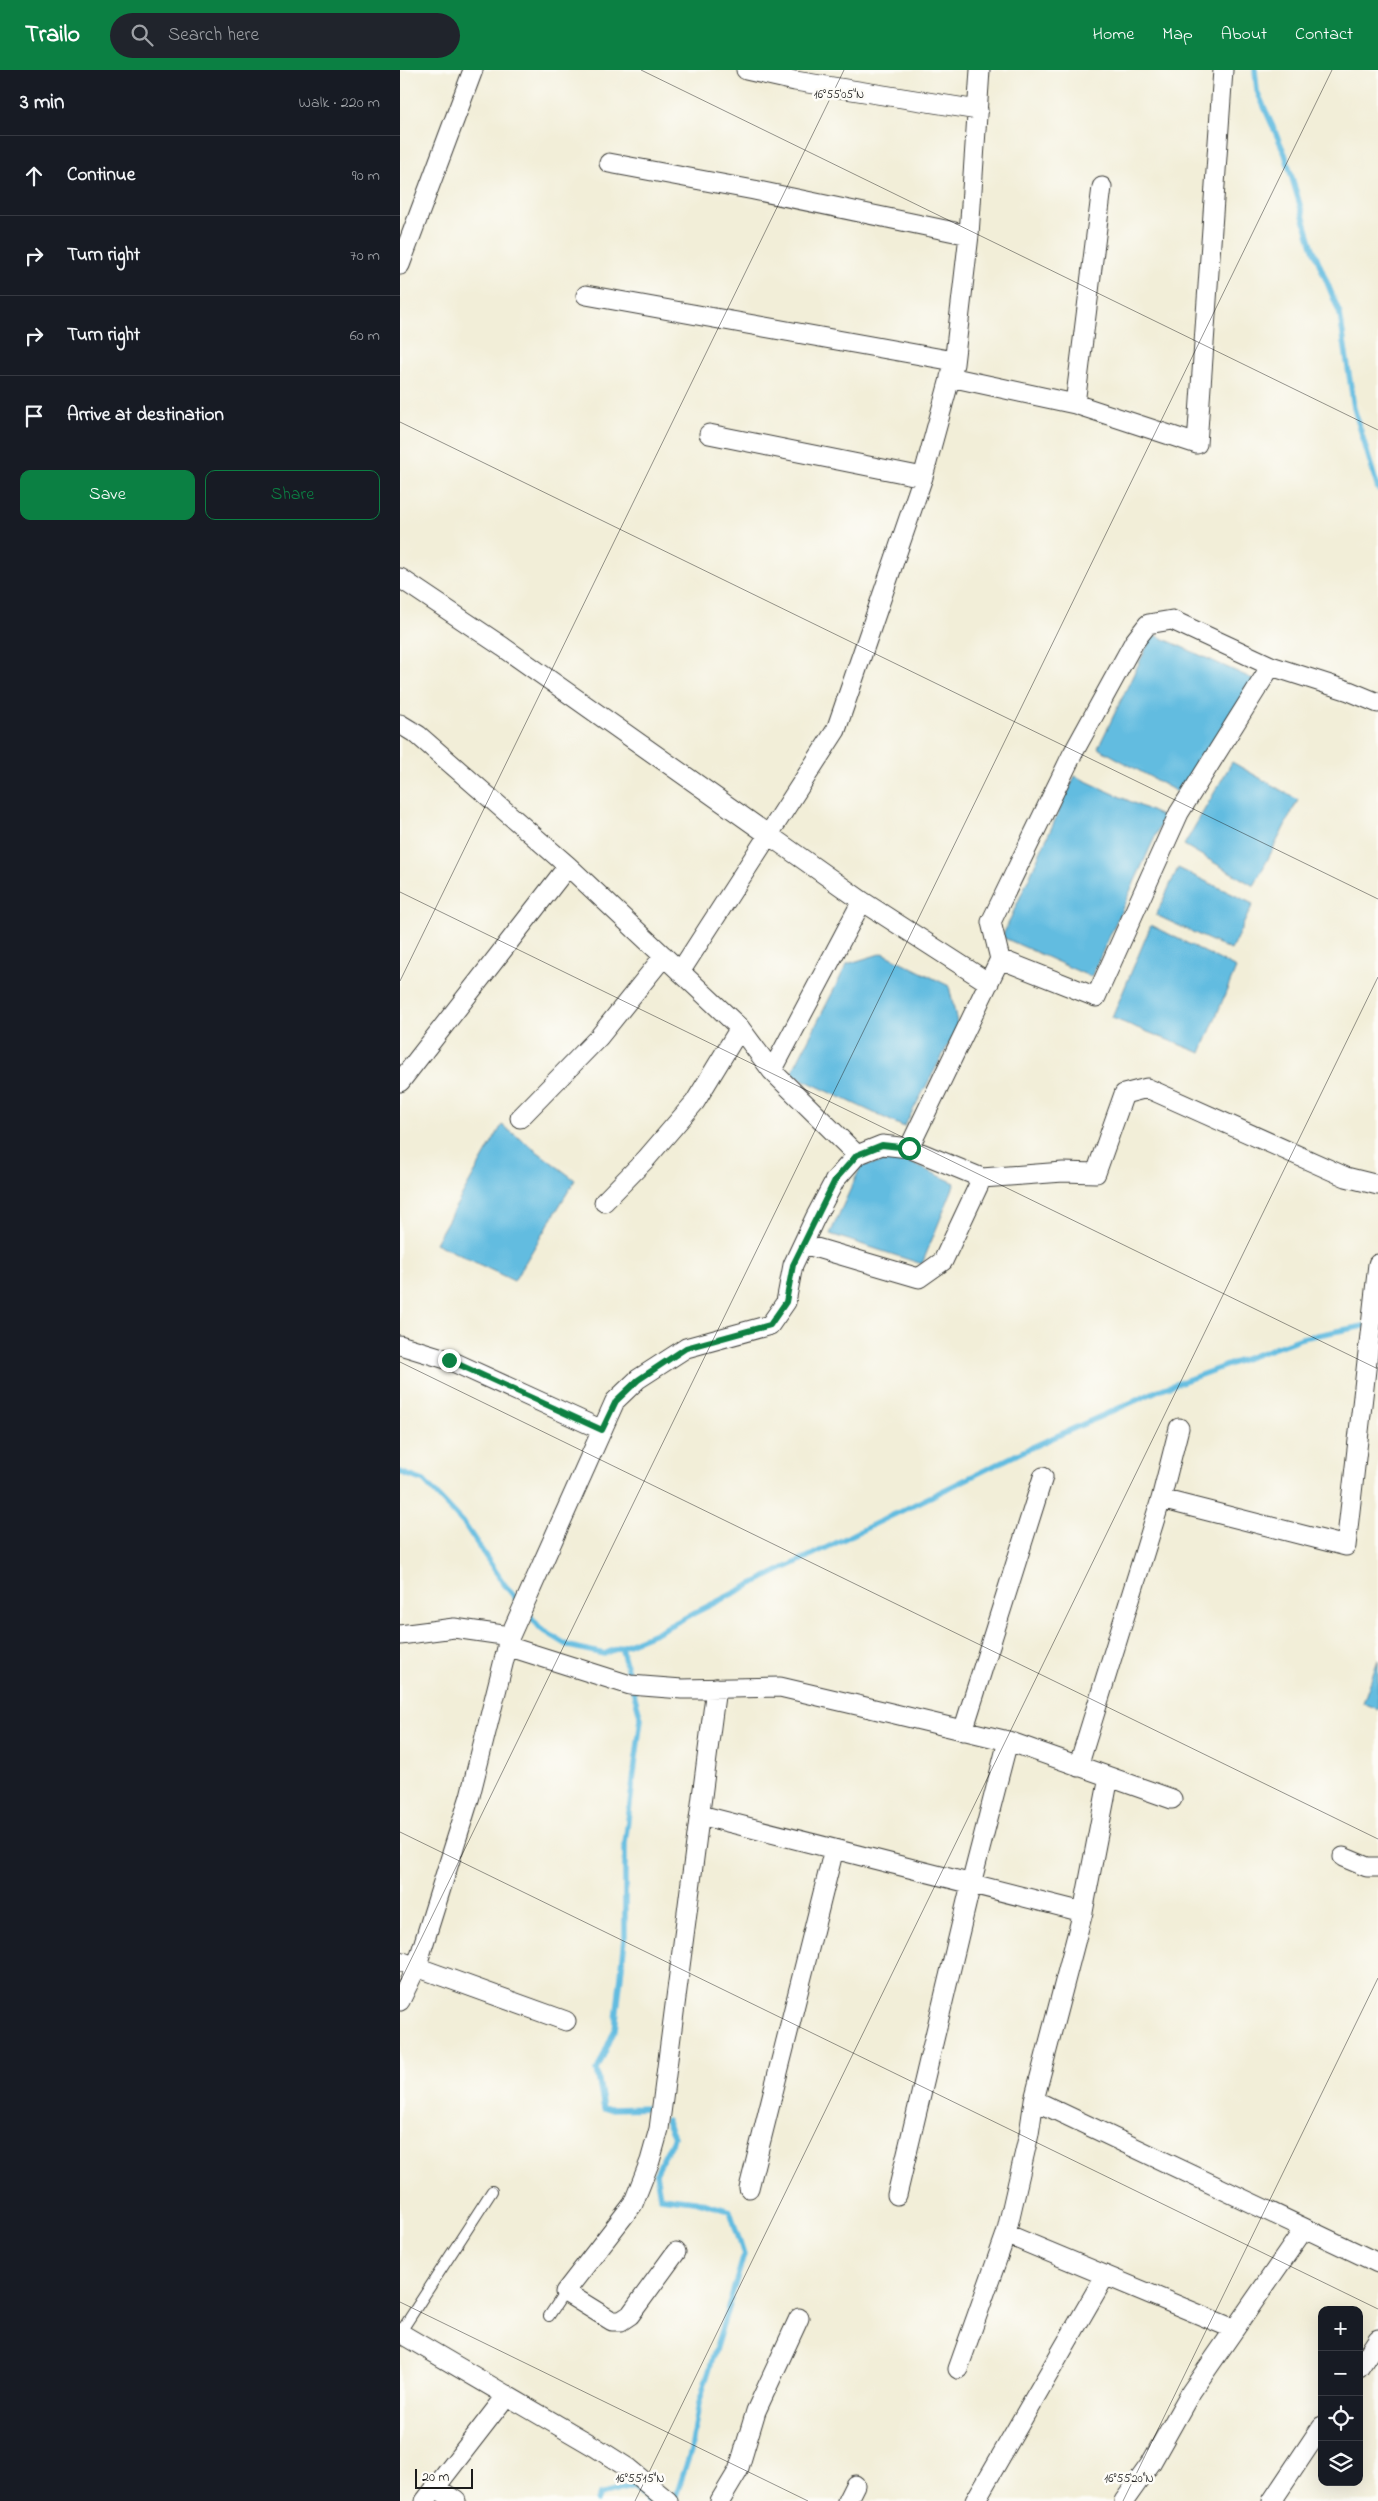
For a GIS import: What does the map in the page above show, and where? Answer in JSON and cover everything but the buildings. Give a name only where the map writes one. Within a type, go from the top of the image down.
[{"type":"street","points":[[400,265],[473,70]]},
{"type":"street","points":[[746,70],[794,81],[978,110]]},
{"type":"street","points":[[680,972],[836,730],[923,477],[952,369],[969,235],[980,70]]},
{"type":"street","points":[[586,295],[952,369],[1075,404],[1197,444],[1223,70]]},
{"type":"street","points":[[609,163],[754,190],[969,235]]},
{"type":"street","points":[[1075,404],[1102,187]]},
{"type":"street","points":[[709,434],[923,477]]},
{"type":"street","points":[[400,578],[503,647],[862,901],[989,983]]},
{"type":"street","points":[[909,1148],[1000,959],[991,922],[1072,755],[1134,642],[1148,624],[1172,620],[1271,666],[1349,691],[1378,703]]},
{"type":"street","points":[[1000,959],[1096,997],[1179,813],[1271,666]]},
{"type":"street","points":[[400,724],[418,735],[568,866],[664,956],[740,1028],[772,1071],[857,1155]]},
{"type":"street","points":[[400,1082],[568,866]]},
{"type":"street","points":[[772,1071],[862,901]]},
{"type":"street","points":[[520,1118],[599,1037],[664,956]]},
{"type":"street","points":[[604,1202],[646,1160],[694,1102],[740,1028]]},
{"type":"street","points":[[400,2001],[408,1964],[470,1796],[508,1641],[616,1401],[638,1380],[686,1348],[770,1325],[786,1302],[793,1265],[835,1180],[857,1155],[882,1145],[909,1148],[982,1178],[1063,1172],[1096,1174],[1124,1094],[1147,1088],[1346,1177],[1378,1185]]},
{"type":"street","points":[[803,1244],[919,1278],[943,1261],[982,1178]]},
{"type":"street","points":[[1161,1499],[1346,1546],[1370,1399],[1378,1264]]},
{"type":"street","points":[[400,1345],[449,1360],[602,1430]]},
{"type":"street","points":[[1078,1767],[1161,1499],[1179,1428]]},
{"type":"street","points":[[963,1731],[1042,1477]]},
{"type":"street","points":[[400,1635],[454,1628],[508,1641],[630,1685],[682,1689],[780,1687],[1008,1742],[1172,1798]]},
{"type":"street","points":[[676,2252],[630,2315],[621,2321],[612,2321],[565,2292],[633,2204],[650,2161],[659,2129],[667,2083],[716,1688]]},
{"type":"street","points":[[898,2195],[971,1884],[1008,1742]]},
{"type":"street","points":[[958,2369],[1006,2234],[1029,2134],[1034,2100],[1083,1912],[1109,1777]]},
{"type":"street","points":[[700,1815],[1083,1912]]},
{"type":"street","points":[[749,2188],[834,1849]]},
{"type":"street","points":[[1343,1857],[1362,1865],[1378,1867]]},
{"type":"street","points":[[408,1964],[566,2021]]},
{"type":"street","points":[[1034,2100],[1378,2263]]},
{"type":"street","points":[[1124,2501],[1151,2463],[1192,2392],[1304,2229]]},
{"type":"street","points":[[1006,2234],[1234,2330]]},
{"type":"street","points":[[974,2501],[1105,2276]]},
{"type":"street","points":[[720,2501],[738,2470],[756,2411],[799,2318]]},
{"type":"street","points":[[400,2333],[628,2468],[668,2501]]},
{"type":"street","points":[[1363,2362],[1378,2339]]},
{"type":"street","points":[[456,2501],[430,2494],[507,2395]]},
{"type":"street","points":[[1272,2501],[1318,2432]]},
{"type":"lane","points":[[400,2333],[492,2190]]},
{"type":"lane","points":[[549,2316],[565,2292]]},
{"type":"water","points":[[1153,634],[1255,680],[1183,795],[1098,748]]},
{"type":"water","points":[[1232,762],[1298,800],[1254,886],[1184,845]]},
{"type":"water","points":[[1075,776],[1164,817],[1091,977],[1002,937]]},
{"type":"water","points":[[1178,868],[1253,904],[1231,950],[1156,915]]},
{"type":"water","points":[[1151,925],[1236,968],[1201,1053],[1112,1018]]},
{"type":"water","points":[[883,953],[949,986],[958,1027],[904,1127],[791,1074],[847,964]]},
{"type":"water","points":[[502,1125],[575,1180],[514,1281],[435,1243]]},
{"type":"water","points":[[902,1159],[955,1183],[922,1264],[830,1234],[861,1166]]},
{"type":"water","points":[[1378,1660],[1378,1709],[1363,1703]]},
{"type":"waterway","points":[[1255,70],[1257,91],[1285,154],[1312,246],[1340,314],[1354,408],[1378,489]]},
{"type":"waterway","points":[[400,1472],[424,1481],[465,1525],[504,1584],[541,1629],[569,1646],[604,1654],[655,1633],[1028,1449],[1159,1390],[1302,1338],[1369,1325]]},
{"type":"waterway","points":[[621,1647],[641,1719],[625,1843],[625,1939],[615,2029],[597,2070],[604,2109],[659,2108]]},
{"type":"waterway","points":[[666,2120],[674,2137],[656,2173],[660,2197],[695,2201],[730,2211],[744,2255],[699,2403],[691,2451],[675,2499],[672,2500]]},
{"type":"waterway","points":[[597,2501],[600,2495],[634,2486],[647,2501]]},
{"type":"route","points":[[449,1360],[602,1430],[616,1401],[638,1380],[686,1348],[770,1325],[786,1302],[793,1265],[835,1180],[857,1155],[882,1145],[909,1148]]}]
